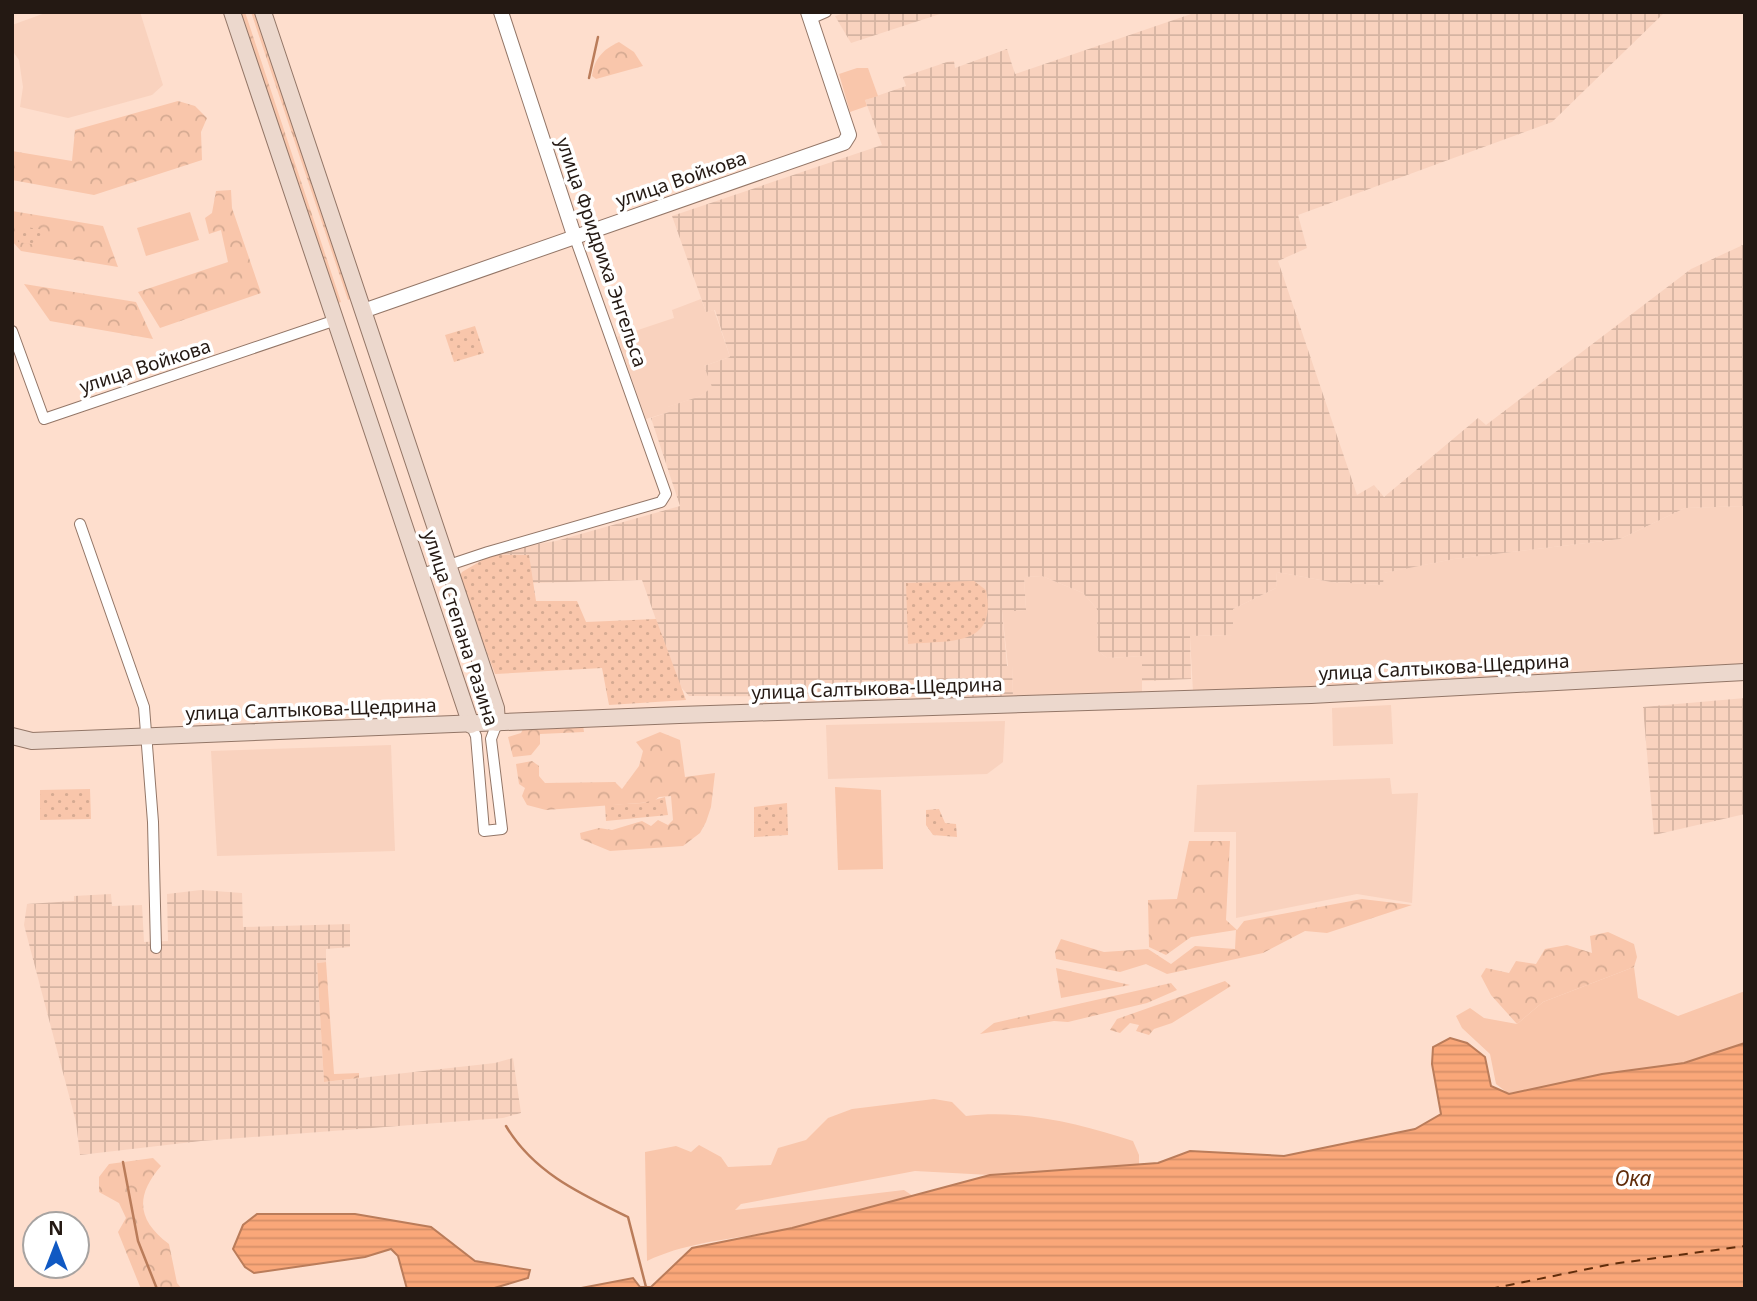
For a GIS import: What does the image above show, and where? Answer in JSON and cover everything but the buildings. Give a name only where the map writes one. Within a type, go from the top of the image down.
[{"type":"main road","name":"улица Степана Разина","points":[[232,12],[471,724]]},
{"type":"main road","name":"улица Степана Разина","points":[[263,12],[449,565],[496,708],[497,723]]},
{"type":"main road","points":[[336,320],[363,311]]},
{"type":"main road","name":"улица Салтыкова-Щедрина","points":[[12,736],[32,741],[1311,695],[1745,672]]},
{"type":"street","name":"улица Фридриха Энгельса","points":[[449,565],[661,502],[666,494],[574,236],[501,12]]},
{"type":"street","points":[[809,15],[826,12]]},
{"type":"street","name":"улица Войкова","points":[[363,311],[844,143],[849,135],[809,15]]},
{"type":"street","name":"улица Войкова","points":[[13,337],[44,419],[336,320]]},
{"type":"street","points":[[80,524],[144,707],[148,736],[156,948]]},
{"type":"street","points":[[422,574],[449,565]]},
{"type":"street","name":"улица Степана Разина","points":[[471,724],[476,736],[484,831],[502,829],[491,739],[497,723]]},
{"type":"shaded area","points":[[48,12],[140,12],[163,85],[152,95],[68,118],[20,107],[23,87],[19,60],[12,50],[12,25]]},
{"type":"shaded area","points":[[849,12],[946,12],[851,43],[835,16]]},
{"type":"shaded area","points":[[1197,12],[1665,12],[1552,122],[1298,215],[1307,248],[1278,261],[1357,495],[1374,485],[1384,497],[1478,418],[1486,425],[1691,269],[1745,244],[1745,506],[1685,508],[1620,539],[1454,559],[1384,573],[1383,585],[1331,582],[1277,572],[1276,588],[1233,609],[1233,635],[1190,636],[1191,679],[1142,681],[1142,656],[1107,658],[1098,651],[1097,609],[1083,593],[1042,576],[1024,577],[1026,610],[1002,612],[1007,666],[1012,666],[1013,697],[689,696],[679,685],[642,580],[531,583],[529,555],[491,555],[488,552],[556,541],[680,506],[651,418],[669,412],[667,407],[701,396],[712,387],[704,366],[730,357],[715,310],[706,312],[672,216],[882,145],[865,100],[906,86],[903,77],[947,62],[954,61],[955,68],[1007,49],[1015,74]]},
{"type":"shaded area","points":[[701,299],[706,312],[714,310],[730,357],[704,366],[713,387],[701,396],[668,407],[669,412],[646,419],[617,337],[674,318],[672,310]]},
{"type":"shaded area","points":[[1745,506],[1745,666],[1193,692],[1190,636],[1233,635],[1233,609],[1276,588],[1277,572],[1331,582],[1383,585],[1383,573],[1454,559],[1620,539],[1685,508]]},
{"type":"shaded area","points":[[1042,576],[1083,593],[1097,609],[1098,651],[1107,658],[1142,656],[1142,693],[1013,697],[1012,666],[1008,666],[1002,611],[1026,610],[1024,577]]},
{"type":"shaded area","points":[[1745,698],[1745,814],[1654,835],[1643,707]]},
{"type":"shaded area","points":[[1391,705],[1393,744],[1333,746],[1332,708]]},
{"type":"shaded area","points":[[1005,721],[1003,762],[987,774],[828,779],[826,725]]},
{"type":"shaded area","points":[[391,745],[395,851],[217,856],[211,751]]},
{"type":"shaded area","points":[[1390,778],[1392,794],[1418,793],[1412,903],[1357,894],[1236,918],[1236,832],[1194,832],[1197,785]]},
{"type":"shaded area","points":[[201,890],[242,893],[243,927],[350,924],[350,947],[326,949],[326,962],[317,963],[324,1082],[495,1063],[513,1058],[521,1113],[503,1118],[201,1141],[80,1155],[76,1122],[24,925],[27,904],[74,901],[74,896],[111,894],[112,906],[142,905],[144,942],[168,941],[167,894]]},
{"type":"green space","points":[[237,12],[245,12],[341,302],[336,304]]},
{"type":"green space","points":[[251,12],[260,12],[355,297],[348,300]]},
{"type":"green space","points":[[619,42],[634,52],[643,66],[596,79],[592,76],[597,59]]},
{"type":"green space","points":[[857,68],[868,68],[878,96],[865,100],[867,106],[850,112],[839,74]]},
{"type":"green space","points":[[178,101],[195,106],[207,118],[201,132],[202,160],[94,195],[12,180],[12,151],[72,161],[75,130]]},
{"type":"green space","points":[[231,190],[232,208],[261,293],[160,328],[138,292],[228,262],[221,230],[209,234],[205,218],[212,213],[216,191]]},
{"type":"green space","points":[[12,211],[103,226],[118,267],[21,251],[12,241]]},
{"type":"green space","points":[[190,212],[199,240],[146,256],[137,228]]},
{"type":"green space","points":[[20,226],[45,230],[43,246],[18,242]]},
{"type":"green space","points":[[24,284],[136,302],[153,339],[50,321]]},
{"type":"green space","points":[[475,326],[484,353],[454,362],[445,335]]},
{"type":"green space","points":[[491,555],[529,555],[536,601],[577,601],[586,622],[656,619],[686,700],[609,705],[602,668],[495,674],[459,578],[462,572]]},
{"type":"green space","points":[[974,581],[986,590],[988,609],[985,622],[977,632],[954,640],[908,644],[906,583]]},
{"type":"green space","points":[[583,725],[584,732],[540,734],[540,744],[531,755],[513,757],[508,737],[521,733],[524,727]]},
{"type":"green space","points":[[660,732],[680,740],[685,777],[715,773],[711,807],[706,822],[700,833],[683,846],[610,851],[581,839],[580,833],[599,828],[612,830],[642,821],[651,826],[658,820],[668,825],[673,820],[671,796],[659,797],[653,802],[546,810],[527,805],[522,796],[525,788],[519,784],[516,764],[532,761],[539,766],[539,776],[545,783],[615,782],[622,789],[639,766],[643,751],[636,742]]},
{"type":"green space","points":[[835,787],[881,790],[883,869],[838,870]]},
{"type":"green space","points":[[90,789],[91,819],[40,820],[40,790]]},
{"type":"green space","points":[[665,797],[668,815],[606,821],[605,805],[643,803]]},
{"type":"green space","points":[[787,803],[788,835],[754,837],[754,807]]},
{"type":"green space","points":[[939,809],[945,823],[956,824],[957,837],[933,835],[926,825],[926,810]]},
{"type":"green space","points":[[1189,841],[1230,841],[1226,920],[1237,930],[1244,921],[1362,899],[1412,905],[1327,933],[1305,931],[1263,953],[1167,974],[1146,964],[1120,972],[1056,959],[1055,952],[1061,939],[1104,952],[1148,949],[1171,964],[1195,946],[1235,949],[1236,930],[1191,937],[1166,955],[1149,947],[1148,900],[1177,899]]},
{"type":"green space","points":[[1608,932],[1634,944],[1637,957],[1634,967],[1543,1002],[1517,1024],[1491,995],[1481,976],[1486,968],[1509,973],[1516,961],[1536,964],[1545,949],[1567,945],[1592,953],[1590,936]]},
{"type":"green space","points":[[326,962],[334,1074],[359,1073],[359,1078],[324,1082],[317,963]]},
{"type":"green space","points":[[1634,967],[1638,998],[1678,1016],[1745,991],[1745,1043],[1684,1063],[1602,1074],[1509,1094],[1496,1084],[1490,1054],[1462,1028],[1456,1016],[1470,1008],[1484,1018],[1517,1024],[1543,1002]]},
{"type":"green space","points":[[1056,968],[1130,985],[1061,998]]},
{"type":"green space","points":[[1225,981],[1231,986],[1172,1023],[1154,1029],[1149,1035],[1136,1031],[1139,1025],[1130,1023],[1120,1033],[1110,1030],[1117,1019]]},
{"type":"green space","points":[[1171,983],[1177,990],[1147,1003],[1068,1022],[1054,1021],[980,1034],[994,1023]]},
{"type":"green space","points":[[934,1099],[952,1102],[966,1116],[1029,1116],[1133,1141],[1139,1155],[1139,1165],[990,1175],[915,1171],[741,1204],[735,1210],[904,1190],[913,1196],[788,1229],[697,1244],[647,1261],[645,1152],[676,1146],[691,1152],[699,1145],[721,1157],[728,1167],[771,1165],[778,1148],[806,1140],[828,1118],[852,1109]]},
{"type":"green space","points":[[153,1158],[161,1166],[147,1187],[143,1207],[151,1226],[169,1244],[177,1283],[182,1289],[141,1289],[118,1232],[126,1218],[119,1203],[99,1192],[99,1177],[109,1164]]},
{"type":"water","name":"Ока","points":[[1450,1038],[1467,1043],[1485,1057],[1491,1086],[1509,1094],[1602,1074],[1684,1063],[1745,1043],[1745,1289],[576,1289],[633,1278],[640,1287],[651,1287],[692,1248],[792,1228],[990,1175],[1158,1163],[1190,1151],[1284,1156],[1415,1129],[1441,1114],[1432,1064],[1433,1047]]},
{"type":"water","points":[[257,1214],[355,1214],[431,1227],[475,1261],[530,1270],[528,1278],[491,1289],[407,1289],[398,1256],[391,1249],[365,1257],[254,1273],[245,1267],[233,1249],[243,1225]]},
{"type":"waterway","points":[[589,78],[598,37]]},
{"type":"waterway","points":[[506,1126],[530,1157],[560,1181],[628,1217],[646,1287]]},
{"type":"waterway","points":[[123,1162],[138,1241],[157,1289]]},
{"type":"ferry route","points":[[1490,1289],[1612,1264],[1745,1246]]}]
